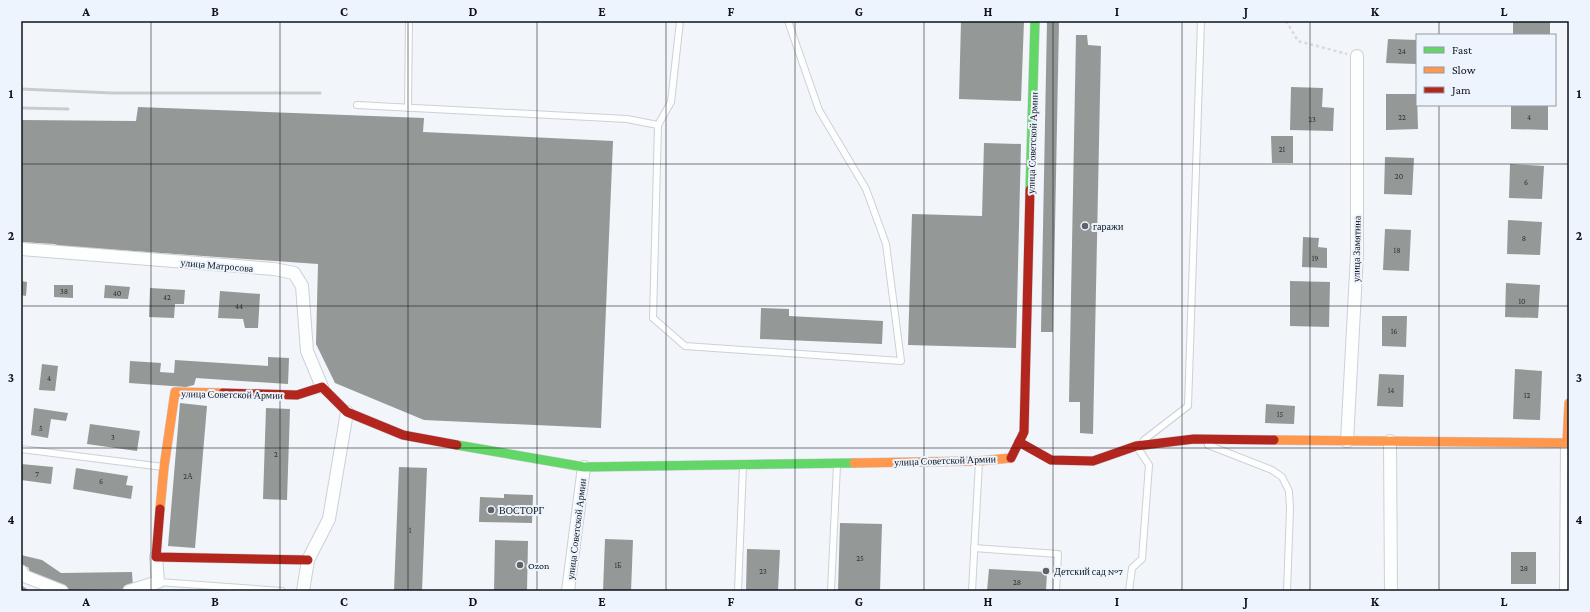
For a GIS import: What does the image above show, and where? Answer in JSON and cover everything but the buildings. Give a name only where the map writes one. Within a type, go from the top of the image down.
[{"type":"street","name":"улица Советской Армии","points":[[158,582],[156,556],[164,467],[175,392],[297,396],[322,387],[347,412],[403,435],[584,467],[979,461],[1011,458],[1024,432],[1035,21]]},
{"type":"street","name":"улица Замятина","points":[[1347,441],[1357,254],[1357,56]]},
{"type":"street","name":"улица Матросова","points":[[21,249],[266,269],[294,273],[302,286],[307,351],[322,387]]},
{"type":"street","points":[[1566,591],[1569,403]]},
{"type":"street","points":[[303,591],[308,560],[329,519],[347,412]]},
{"type":"street","points":[[1019,442],[1051,460],[1093,461],[1136,446],[1194,439],[1568,443]]},
{"type":"street","points":[[1390,441],[1392,591]]},
{"type":"street","name":"улица Советской Армии","points":[[568,591],[584,467]]},
{"type":"street","points":[[156,556],[308,560]]},
{"type":"street","points":[[21,571],[24,576],[62,591]]},
{"type":"street","points":[[129,591],[158,582]]},
{"type":"lane","points":[[408,108],[409,21]]},
{"type":"lane","points":[[680,21],[671,102],[658,125],[653,318],[685,346],[901,361],[886,244],[866,189],[819,110],[788,21]]},
{"type":"lane","points":[[1128,591],[1132,568],[1142,559],[1149,465],[1136,446],[1188,406],[1202,21]]},
{"type":"lane","points":[[357,105],[627,119],[658,125]]},
{"type":"lane","points":[[1194,439],[1272,470],[1282,477],[1289,491],[1290,509],[1287,591]]},
{"type":"lane","points":[[21,449],[164,467]]},
{"type":"lane","points":[[972,591],[979,461]]},
{"type":"lane","points":[[831,591],[837,463]]},
{"type":"lane","points":[[738,591],[743,465]]},
{"type":"lane","points":[[974,548],[1058,554],[1056,591]]},
{"type":"lane","points":[[158,582],[282,591]]},
{"type":"path","points":[[1286,21],[1298,41],[1357,56]]},
{"type":"railway","points":[[21,89],[112,93],[320,93]]},
{"type":"railway","points":[[21,108],[68,109]]},
{"type":"traffic: fast","points":[[1030,190],[1035,21]]},
{"type":"traffic: fast","points":[[457,445],[584,467],[854,463]]},
{"type":"traffic: slow","points":[[160,509],[164,467],[175,392],[223,393]]},
{"type":"traffic: slow","points":[[1274,440],[1567,443],[1569,403]]},
{"type":"traffic: slow","points":[[854,463],[979,461],[1011,458]]},
{"type":"traffic: jam","points":[[1011,458],[1024,432],[1030,190]]},
{"type":"traffic: jam","points":[[223,393],[297,395],[322,387],[347,412],[403,435],[457,445]]},
{"type":"traffic: jam","points":[[1019,442],[1051,460],[1093,461],[1136,446],[1194,439],[1274,440]]},
{"type":"traffic: jam","points":[[160,509],[156,557],[308,560]]},
{"type":"place","name":"гаражи","points":[[1085,226]]},
{"type":"place","name":"ВОСТОРГ","points":[[491,510]]},
{"type":"place","name":"Ozon","points":[[520,565]]},
{"type":"place","name":"Детский сад №7","points":[[1046,571]]}]
